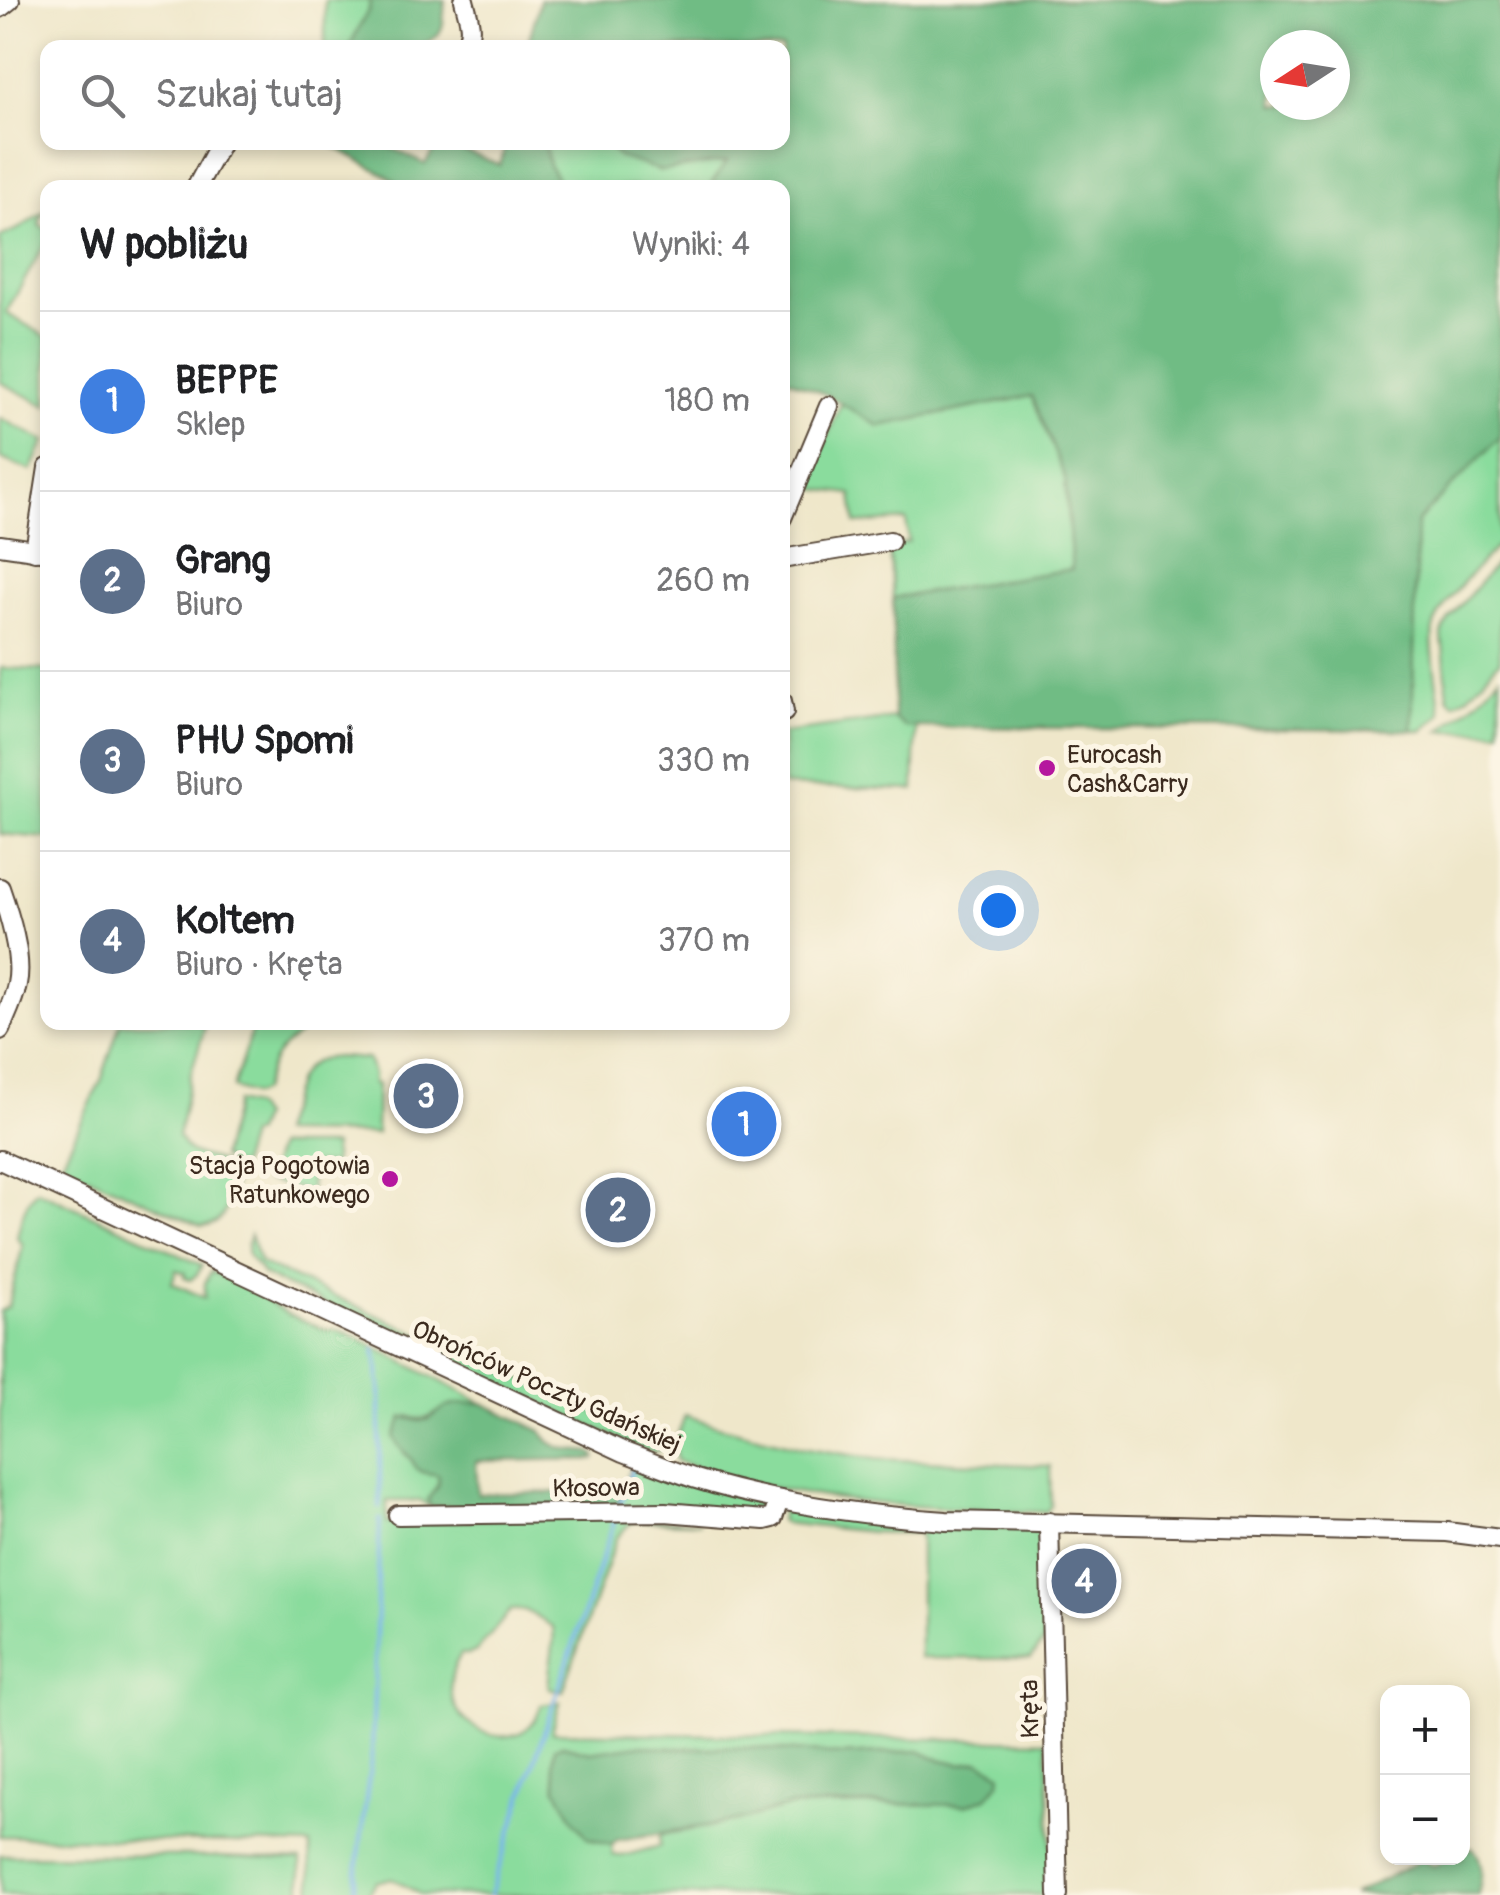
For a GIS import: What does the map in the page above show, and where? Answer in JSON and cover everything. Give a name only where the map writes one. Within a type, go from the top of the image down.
[{"type":"street","points":[[0,8],[10,0]]},
{"type":"street","points":[[464,0],[471,30],[468,40]]},
{"type":"street","points":[[200,180],[217,150]]},
{"type":"street","points":[[790,499],[829,406]]},
{"type":"street","points":[[790,558],[890,541]]},
{"type":"street","points":[[0,545],[40,552]]},
{"type":"street","points":[[0,888],[12,932],[18,980],[0,1030]]},
{"type":"street","name":"Obrońców Poczty Gdańskiej","points":[[0,1160],[624,1452],[696,1479],[779,1500],[883,1517],[946,1521],[1447,1532],[1500,1539]]},
{"type":"street","name":"Kłosowa","points":[[398,1514],[665,1512],[766,1520],[776,1514],[779,1500]]},
{"type":"street","name":"Kręta","points":[[1049,1522],[1058,1895]]},
{"type":"street","name":"Obrońców Poczty Gdańskiej","points":[[1468,1536],[1500,1551]]},
{"type":"green space","points":[[325,0],[370,0],[353,40],[325,40]]},
{"type":"green space","points":[[370,0],[445,0],[443,24],[432,40],[353,40]]},
{"type":"green space","points":[[540,0],[1500,0],[1500,437],[1417,522],[1412,730],[905,727],[894,718],[893,598],[1072,569],[1065,478],[1032,396],[879,426],[825,394],[790,380],[790,180],[714,180],[727,161],[661,171],[619,157],[612,150],[790,150],[790,40],[529,40]]},
{"type":"green space","points":[[341,150],[396,150],[425,164],[434,150],[462,150],[500,165],[504,150],[546,150],[557,180],[393,180]]},
{"type":"green space","points":[[546,150],[612,150],[619,157],[728,161],[714,180],[557,180]]},
{"type":"green space","points":[[40,214],[40,252],[6,313],[40,333],[40,402],[0,382],[0,237]]},
{"type":"green space","points":[[1032,396],[1065,478],[1072,569],[893,598],[889,547],[909,542],[906,520],[856,524],[852,494],[806,488],[841,403],[879,426]]},
{"type":"green space","points":[[0,418],[40,438],[40,452],[31,471],[0,458]]},
{"type":"green space","points":[[1500,437],[1500,543],[1462,584],[1437,619],[1432,646],[1441,714],[1422,731],[1412,730],[1417,522]]},
{"type":"green space","points":[[1500,559],[1500,660],[1468,696],[1454,703],[1448,697],[1442,635],[1449,619]]},
{"type":"green space","points":[[0,668],[40,670],[40,837],[0,834]]},
{"type":"green space","points":[[1500,676],[1500,731],[1440,731],[1478,700]]},
{"type":"green space","points":[[894,718],[905,727],[916,726],[914,790],[790,786],[790,732]]},
{"type":"green space","points":[[118,1030],[204,1030],[178,1136],[188,1150],[218,1161],[236,1175],[229,1201],[217,1222],[201,1226],[61,1164],[101,1081]]},
{"type":"green space","points":[[252,1030],[301,1031],[278,1053],[262,1091],[254,1095],[233,1088]]},
{"type":"green space","points":[[338,1057],[368,1059],[373,1084],[377,1084],[376,1134],[280,1133],[301,1074],[314,1062]]},
{"type":"green space","points":[[236,1102],[253,1106],[261,1117],[238,1167],[221,1157]]},
{"type":"green space","points":[[277,1146],[333,1146],[333,1164],[312,1164],[310,1192],[266,1181]]},
{"type":"green space","points":[[37,1190],[202,1265],[190,1280],[176,1270],[172,1283],[205,1298],[205,1283],[211,1271],[247,1287],[287,1314],[356,1337],[482,1403],[456,1405],[422,1419],[408,1416],[404,1453],[413,1460],[415,1468],[438,1474],[438,1481],[428,1499],[429,1506],[420,1501],[387,1501],[387,1523],[592,1515],[700,1523],[636,1521],[616,1539],[563,1691],[549,1688],[553,1627],[525,1610],[511,1610],[477,1651],[461,1654],[451,1678],[453,1700],[463,1717],[478,1730],[497,1736],[515,1734],[531,1725],[541,1705],[560,1702],[552,1732],[1047,1741],[1053,1895],[421,1895],[392,1878],[376,1882],[368,1895],[312,1895],[310,1845],[0,1836],[0,1311],[8,1307],[23,1245],[17,1237]],"holes":[[[563,1745],[590,1752],[640,1745],[843,1755],[919,1751],[961,1764],[979,1761],[910,1804],[787,1807],[660,1835],[660,1846],[622,1856],[613,1855],[612,1845],[588,1838],[557,1789]]]},
{"type":"green space","points":[[250,1235],[260,1263],[656,1439],[666,1439],[662,1449],[644,1450],[263,1275],[248,1254]]},
{"type":"green space","points":[[482,1403],[542,1431],[556,1445],[590,1452],[595,1459],[476,1461],[478,1494],[622,1491],[615,1509],[429,1506],[428,1499],[439,1478],[415,1468],[396,1442],[394,1437],[403,1417],[420,1421],[445,1407]]},
{"type":"green space","points":[[685,1415],[801,1447],[876,1459],[1050,1466],[1051,1506],[1046,1512],[1036,1512],[899,1505],[764,1486],[676,1461],[675,1443]]},
{"type":"green space","points":[[631,1466],[769,1504],[767,1515],[615,1509]]},
{"type":"green space","points":[[782,1510],[1034,1529],[1041,1540],[1043,1642],[1031,1659],[920,1658],[920,1533],[783,1523]]},
{"type":"green space","points":[[640,1745],[843,1755],[919,1751],[961,1764],[979,1761],[1001,1773],[1000,1782],[987,1797],[966,1805],[787,1807],[737,1821],[617,1840],[612,1845],[588,1838],[557,1789],[555,1747],[590,1752]]},
{"type":"green space","points":[[1470,1848],[1481,1864],[1478,1895],[1352,1895],[1412,1865],[1470,1865]]},
{"type":"green space","points":[[0,1855],[301,1860],[301,1895],[0,1895]]},
{"type":"waterway","points":[[375,1349],[380,1386],[380,1507]]},
{"type":"waterway","points":[[620,1505],[633,1467]]},
{"type":"waterway","points":[[354,1895],[372,1751],[380,1519]]},
{"type":"waterway","points":[[490,1895],[615,1519]]},
{"type":"place","name":"Eurocash Cash&Carry","points":[[1047,768]]},
{"type":"place","name":"PHU Spomi","points":[[426,1096]]},
{"type":"place","name":"BEPPE","points":[[744,1124]]},
{"type":"place","name":"Stacja Pogotowia Ratunkowego","points":[[390,1179]]},
{"type":"place","name":"Grang","points":[[618,1210]]},
{"type":"place","name":"Koltem","points":[[1084,1581]]}]
